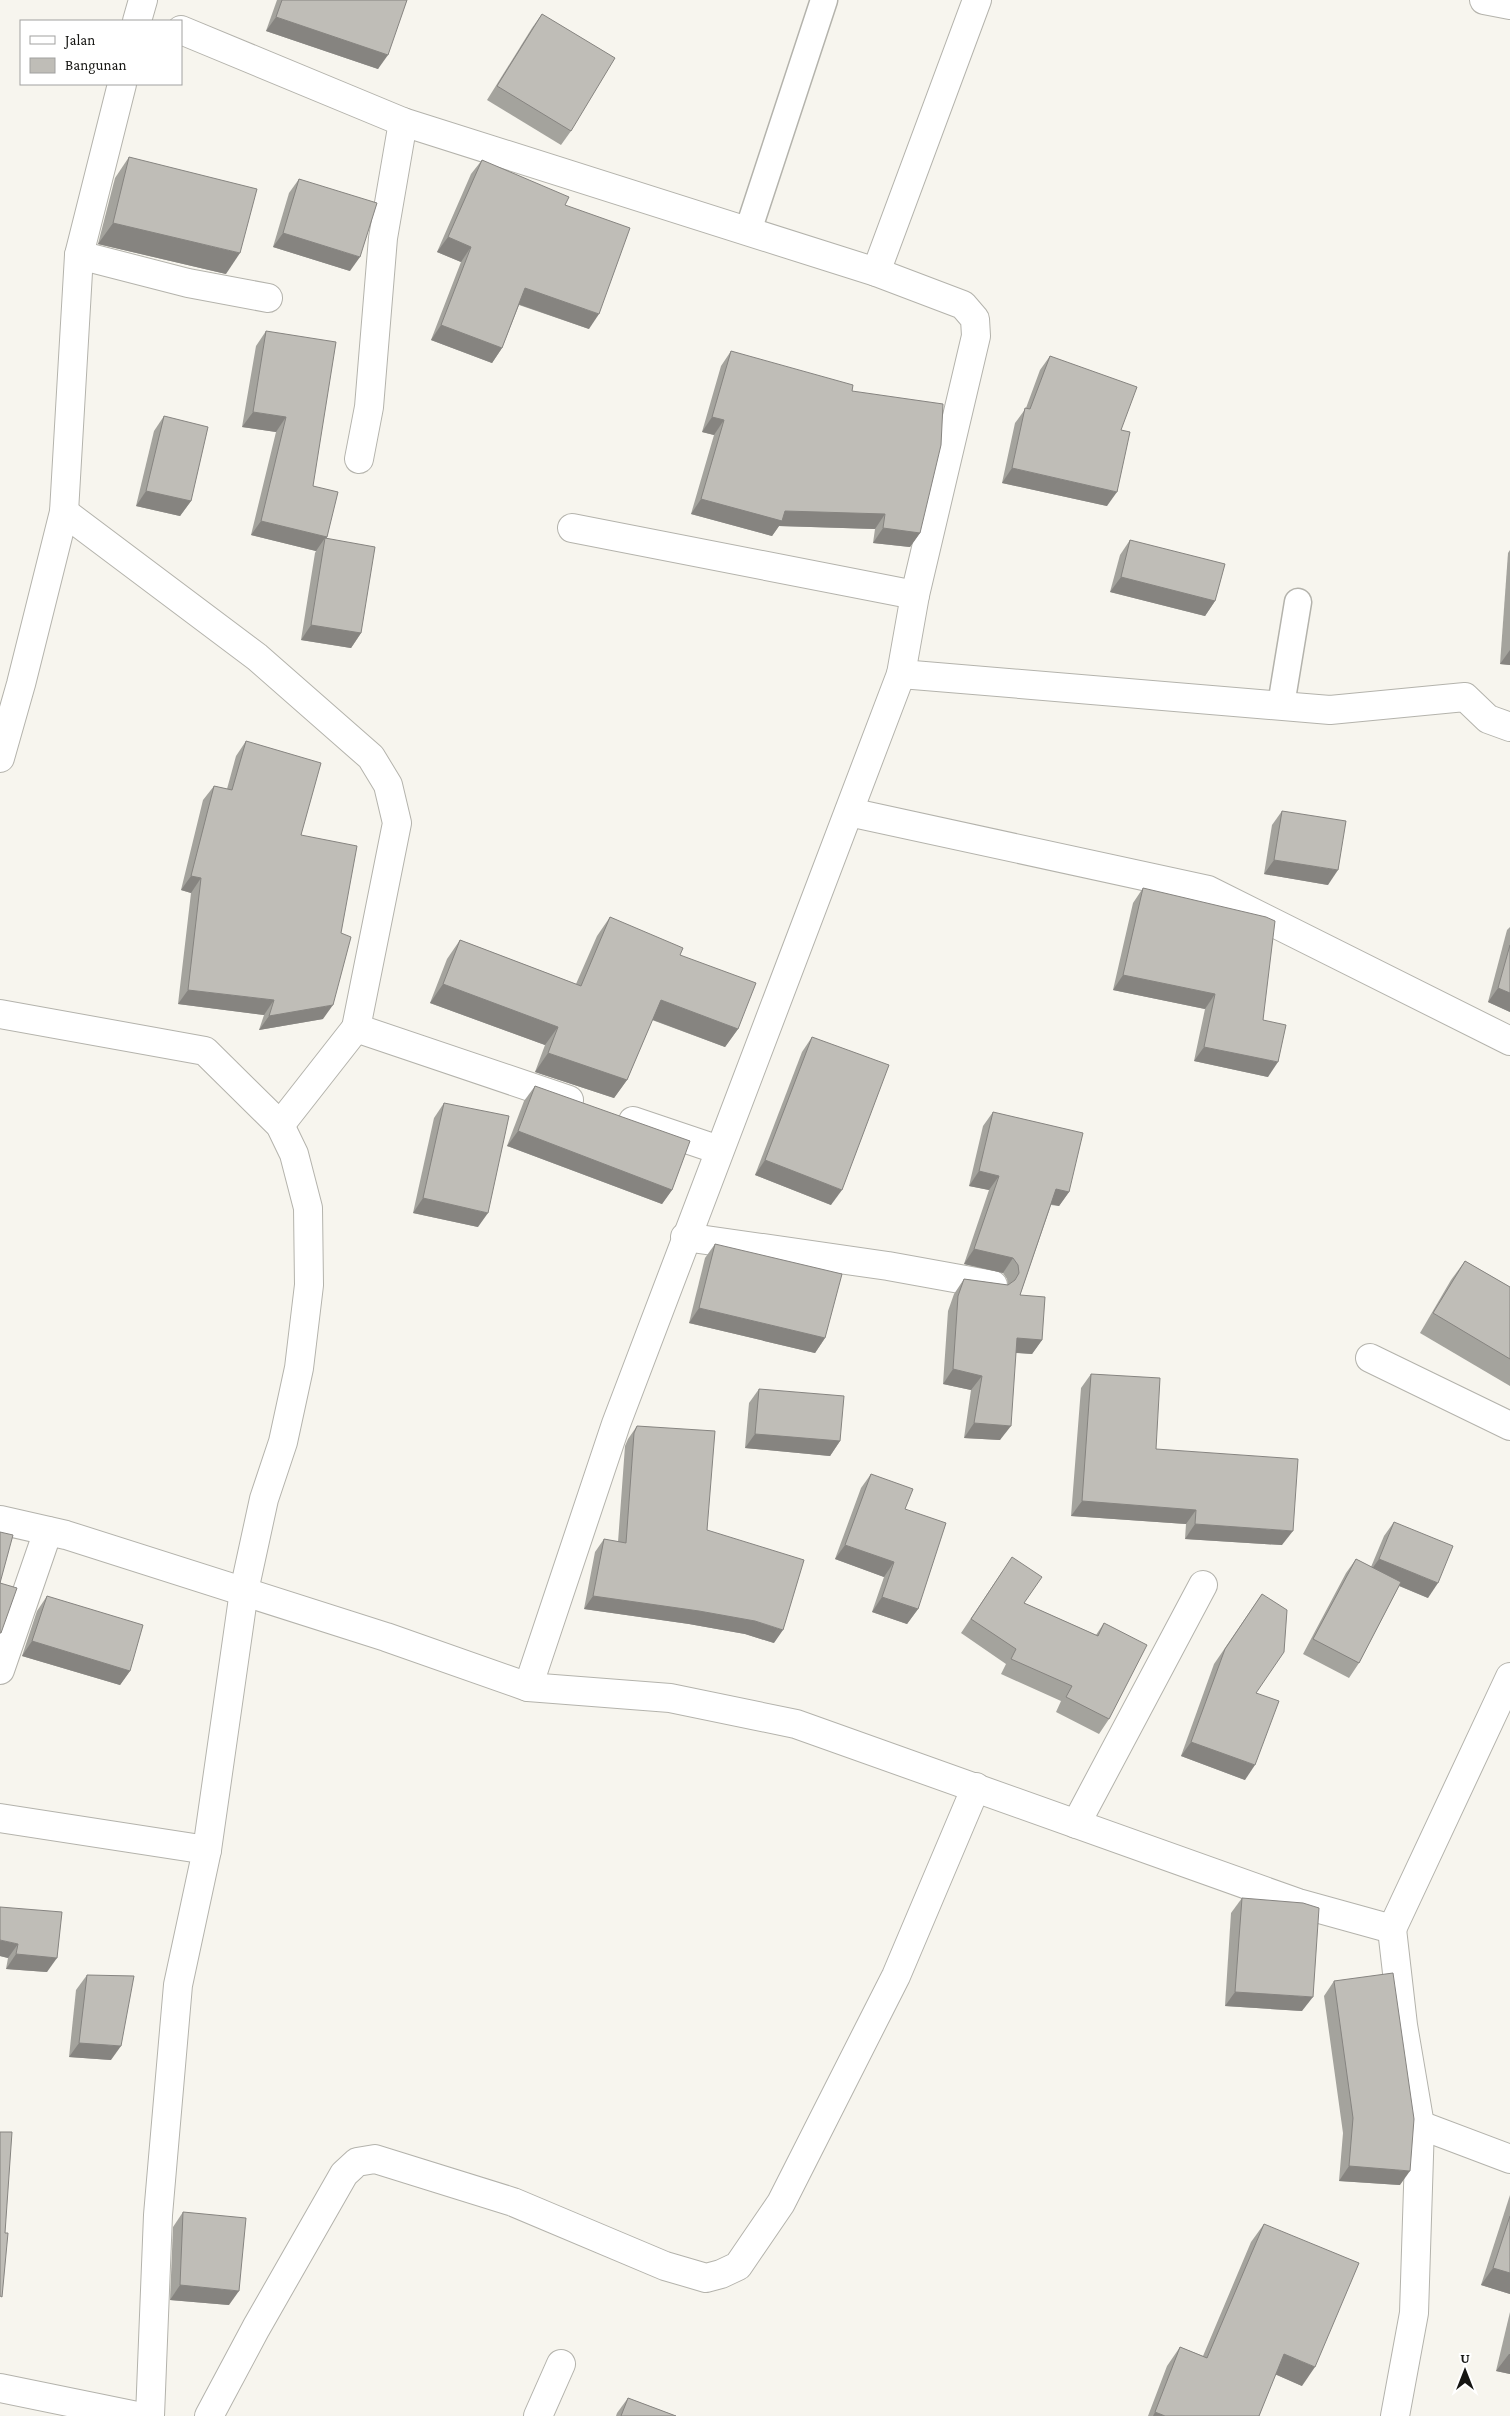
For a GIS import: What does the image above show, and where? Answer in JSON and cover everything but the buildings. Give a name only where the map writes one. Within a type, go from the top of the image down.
[{"type":"street","points":[[876,272],[977,0]]},
{"type":"street","points":[[182,30],[403,122],[876,272],[963,305],[975,319],[976,336],[915,595],[901,674],[685,1238],[616,1424],[528,1687]]},
{"type":"street","points":[[0,758],[21,684],[64,512],[79,255],[122,85]]},
{"type":"street","points":[[359,459],[369,407],[383,238],[403,122]]},
{"type":"street","points":[[79,255],[188,283],[268,298]]},
{"type":"street","points":[[64,512],[257,657],[371,757],[388,785],[397,823],[356,1028],[280,1125]]},
{"type":"street","points":[[572,528],[915,595]]},
{"type":"street","points":[[901,674],[1330,710],[1465,697],[1488,719],[1510,727]]},
{"type":"street","points":[[849,812],[1208,890],[1510,1041]]},
{"type":"street","points":[[0,1014],[205,1051],[280,1125],[294,1154],[308,1208],[309,1285],[299,1368],[283,1442],[264,1499],[244,1591],[207,1850],[178,1985],[158,2215],[150,2416]]},
{"type":"street","points":[[356,1028],[719,1150]]},
{"type":"street","points":[[685,1238],[888,1266],[993,1285]]},
{"type":"street","points":[[1370,1358],[1510,1426]]},
{"type":"street","points":[[0,1520],[48,1530],[244,1591],[386,1637],[528,1687],[670,1698],[796,1724],[1298,1903],[1392,1929]]},
{"type":"street","points":[[0,1670],[48,1530]]},
{"type":"street","points":[[1076,1824],[1203,1585]]},
{"type":"street","points":[[1395,2416],[1414,2313],[1420,2125],[1403,2025],[1392,1929],[1510,1677]]},
{"type":"street","points":[[209,2416],[256,2328],[344,2174],[357,2162],[375,2159],[513,2202],[665,2266],[706,2278],[722,2274],[738,2266],[780,2203],[896,1976],[976,1787]]},
{"type":"street","points":[[0,1818],[207,1850]]},
{"type":"street","points":[[1420,2125],[1510,2159]]},
{"type":"street","points":[[538,2416],[561,2364]]},
{"type":"street","points":[[0,2388],[138,2416]]},
{"type":"lane","points":[[748,231],[824,0]]},
{"type":"lane","points":[[1281,706],[1298,602]]}]
